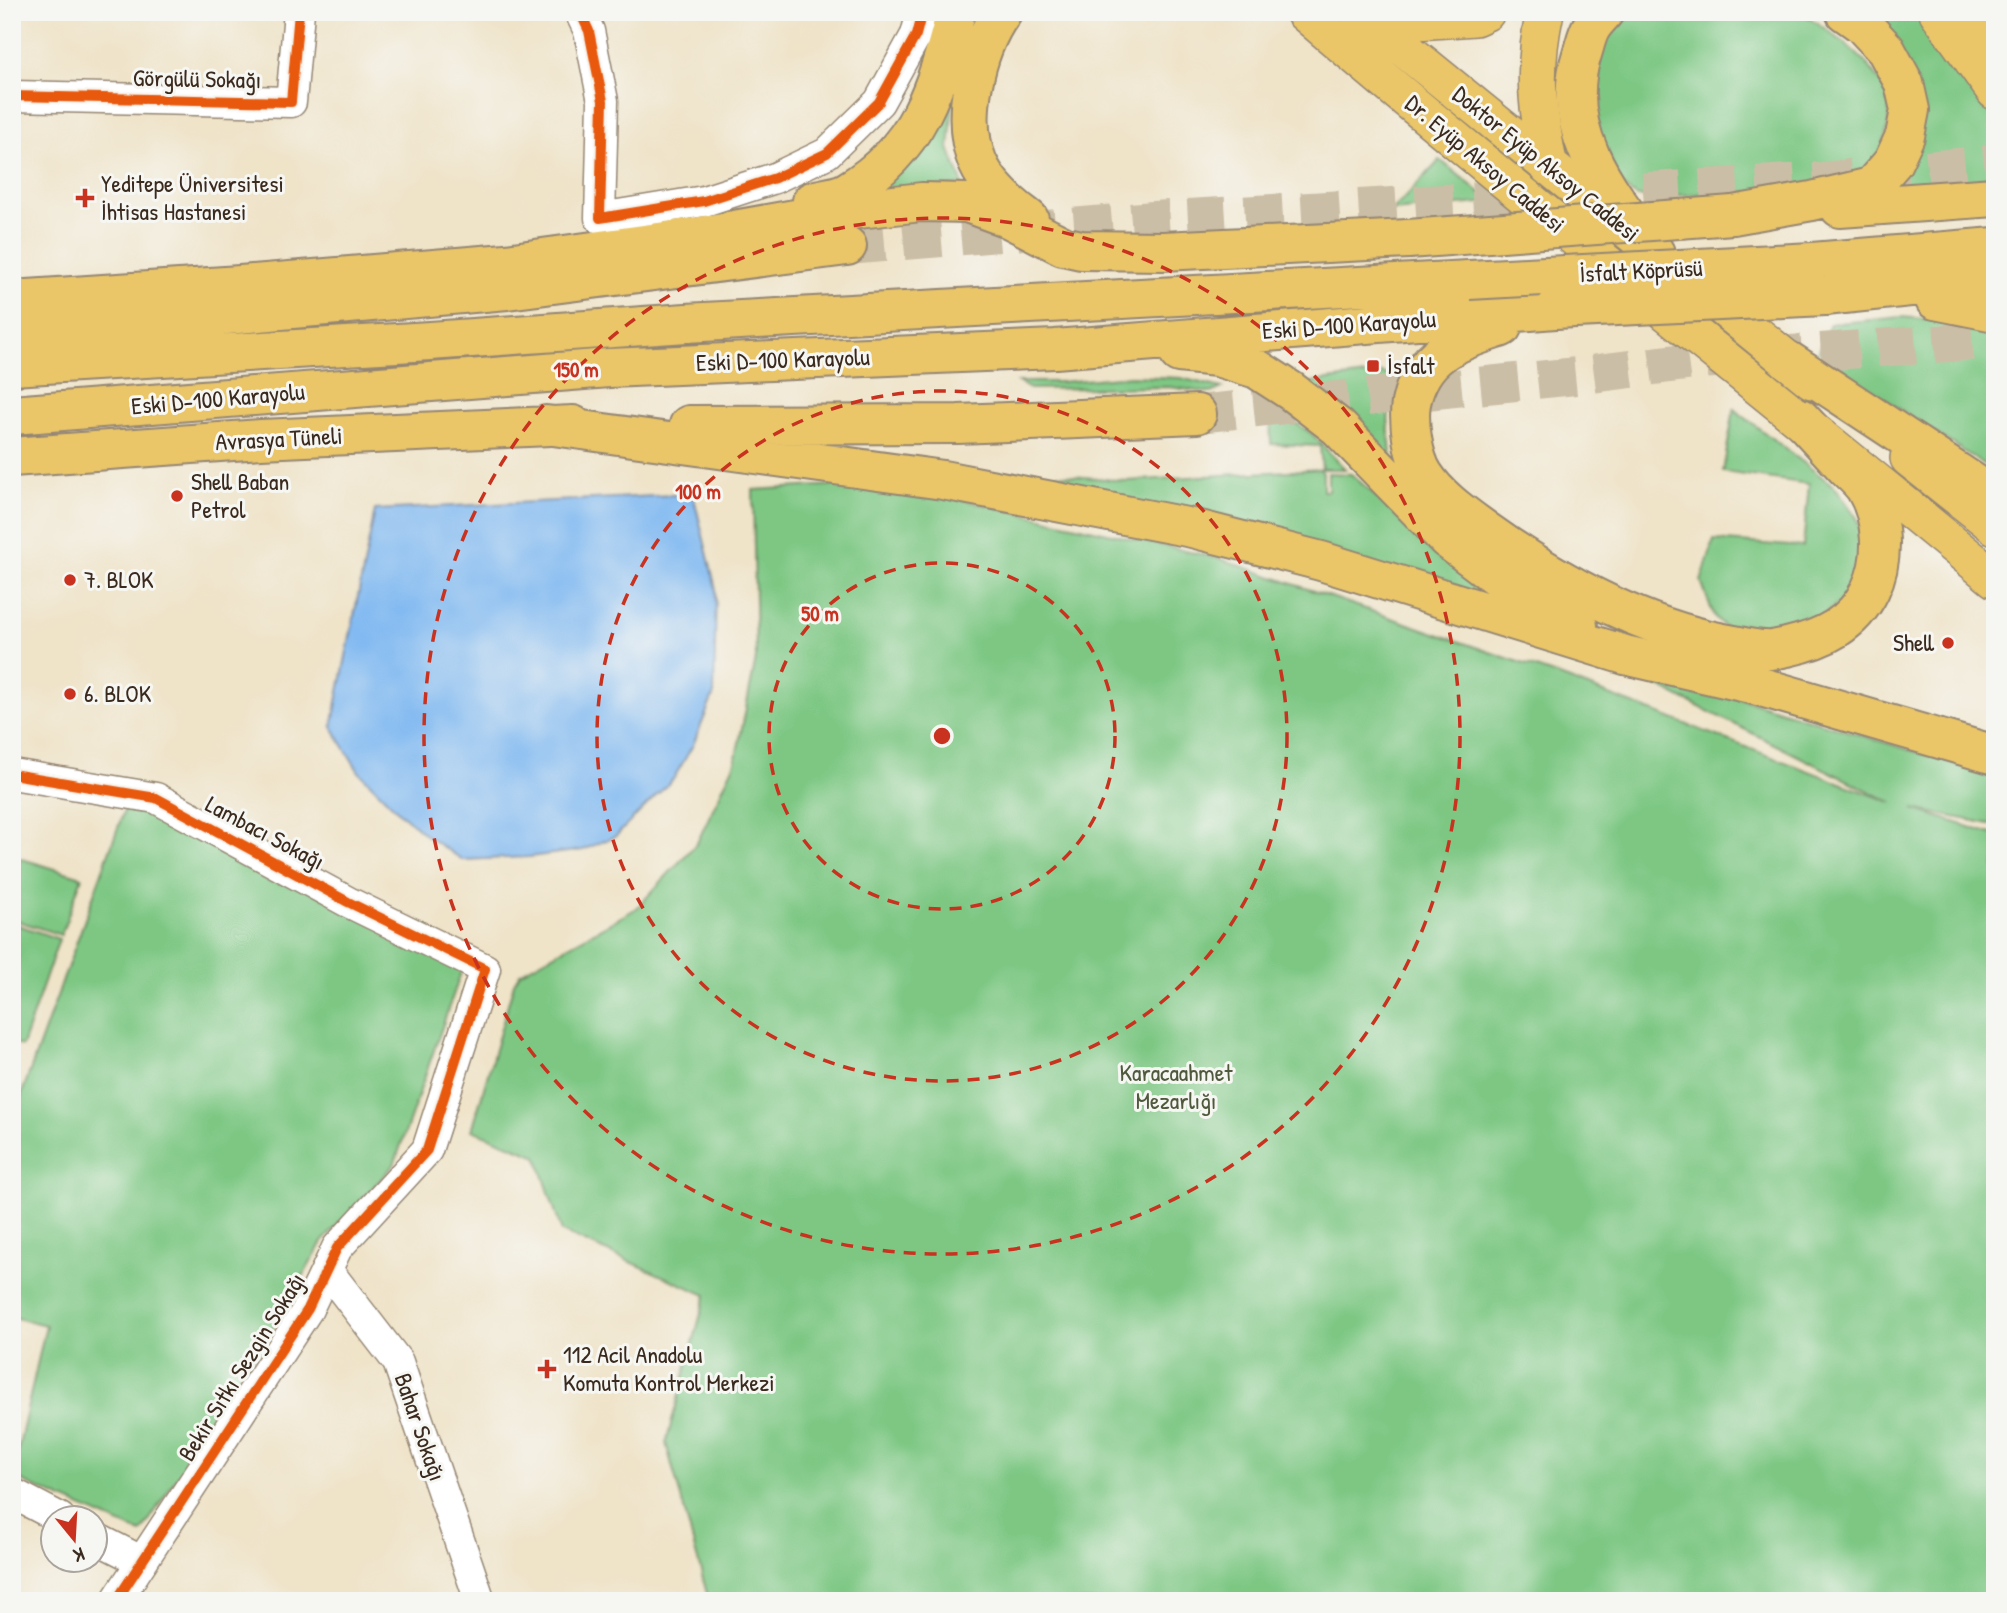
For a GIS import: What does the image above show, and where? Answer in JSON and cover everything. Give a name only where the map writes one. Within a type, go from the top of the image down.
[{"type":"highway","points":[[695,237],[846,192],[884,164],[913,131],[929,103],[956,12]]},
{"type":"highway","points":[[1002,12],[984,48],[972,89],[970,125],[978,163],[1000,194],[1028,218],[1061,235],[1102,250]]},
{"type":"highway","points":[[1604,12],[1589,27],[1575,73],[1579,127],[1604,184],[1655,253]]},
{"type":"highway","points":[[1733,215],[1871,187],[1893,162],[1905,136],[1910,110],[1904,83],[1886,50],[1862,24],[1844,12]]},
{"type":"highway","points":[[12,300],[506,263],[695,237],[840,211],[922,202],[967,203],[1008,218],[1063,246],[1081,250],[1163,251],[1408,239],[1995,197]]},
{"type":"highway","points":[[686,323],[1408,239]]},
{"type":"highway","points":[[12,334],[507,290],[846,246]]},
{"type":"highway","points":[[1819,279],[1995,247]]},
{"type":"highway","points":[[1819,279],[1995,278]]},
{"type":"highway","points":[[1819,279],[1995,312]]},
{"type":"highway","name":"İsfalt Köprüsü","points":[[1469,280],[1819,279]]},
{"type":"highway","name":"İsfalt Köprüsü","points":[[1555,309],[1819,279]]},
{"type":"highway","name":"Eski D-100 Karayolu","points":[[12,366],[686,323],[1469,280]]},
{"type":"highway","points":[[1935,300],[1995,298]]},
{"type":"highway","points":[[1555,309],[1454,343],[1426,366],[1415,384],[1409,415],[1423,474],[1453,507],[1522,557],[1594,597],[1664,628],[1713,641],[1768,651],[1814,641],[1845,623],[1865,601],[1876,578],[1880,552],[1879,524],[1865,488],[1800,418]]},
{"type":"highway","name":"Eski D-100 Karayolu","points":[[12,415],[609,368],[1055,349],[1555,309]]},
{"type":"highway","points":[[1055,349],[1171,352],[1217,357],[1257,369],[1338,427],[1447,539],[1496,576],[1625,655]]},
{"type":"highway","points":[[1788,361],[1995,497]]},
{"type":"highway","points":[[546,425],[958,425],[1197,414]]},
{"type":"highway","points":[[546,425],[943,480],[1192,528],[1321,561],[1625,655],[1751,684],[1995,755]]},
{"type":"highway","name":"Avrasya Tüneli","points":[[12,457],[261,439],[546,425]]},
{"type":"main road","name":"Dr. Eyüp Aksoy Caddesi","points":[[1304,12],[1541,211],[1800,418]]},
{"type":"main road","points":[[1366,18],[1475,17],[1486,12]]},
{"type":"main road","points":[[1545,12],[1537,47],[1536,74],[1538,114],[1549,167]]},
{"type":"main road","points":[[1938,12],[1995,90]]},
{"type":"main road","points":[[1971,12],[1995,45]]},
{"type":"main road","name":"Doktor Eyüp Aksoy Caddesi","points":[[1366,18],[1995,526]]},
{"type":"main road","points":[[1800,418],[1995,579]]},
{"type":"street","name":"Görgülü Sokağı","points":[[12,96],[291,102],[299,12]]},
{"type":"street","points":[[580,12],[589,31],[603,101],[600,218],[704,201],[775,178],[827,153],[879,102],[916,35],[922,12]]},
{"type":"street","name":"Lambacı Sokağı","points":[[12,774],[156,798],[348,902],[485,969]]},
{"type":"street","name":"Bekir Sıtkı Sezgin Sokağı","points":[[116,1601],[308,1309],[337,1248],[427,1150],[485,969]]},
{"type":"street","name":"Bahar Sokağı","points":[[326,1273],[334,1279],[398,1362],[480,1601]]},
{"type":"street","points":[[12,1493],[38,1507]]},
{"type":"street","points":[[108,1544],[141,1561]]},
{"type":"green space","points":[[968,12],[984,12],[956,73],[949,148],[963,185],[873,192]]},
{"type":"green space","points":[[1633,12],[1801,12],[1850,48],[1881,83],[1887,95],[1889,115],[1879,153],[1857,179],[1781,191],[1636,197],[1620,184],[1589,110],[1603,41]]},
{"type":"green space","points":[[1859,12],[1923,12],[1995,109],[1995,174],[1944,192],[1881,203],[1911,155]]},
{"type":"green space","points":[[1440,160],[1492,202],[1392,211]]},
{"type":"green space","points":[[1902,317],[1969,323],[1995,329],[1995,472],[1854,379],[1819,351],[1830,324]]},
{"type":"green space","points":[[1381,373],[1392,376],[1395,380],[1388,416],[1395,478],[1310,384]]},
{"type":"green space","points":[[1131,376],[1181,378],[1222,388],[1211,393],[1169,387],[1030,389],[1018,382],[1060,382]]},
{"type":"green space","points":[[1270,405],[1312,434],[1345,469],[1322,469],[1320,446],[1271,444]]},
{"type":"green space","points":[[1734,409],[1835,487],[1857,518],[1862,536],[1864,566],[1853,592],[1796,636],[1727,630],[1714,616],[1701,582],[1714,540],[1803,547],[1809,484],[1723,472]]},
{"type":"green space","points":[[1320,469],[1323,473],[1323,491],[1328,491],[1328,473],[1351,474],[1493,599],[982,476],[1042,473],[1126,481]]},
{"type":"green space","name":"Karacaahmet Mezarlığı","points":[[885,482],[1221,559],[1562,677],[1893,803],[1637,676],[1645,669],[1995,776],[1995,825],[1913,809],[1995,835],[1995,1601],[709,1601],[666,1443],[706,1295],[562,1232],[537,1156],[472,1130],[514,983],[520,973],[637,908],[697,843],[735,762],[756,659],[753,490]]},
{"type":"green space","points":[[125,808],[165,818],[463,967],[394,1165],[322,1242],[284,1311],[141,1533],[108,1519],[108,1504],[74,1504],[12,1477],[46,1325],[12,1317],[12,1121]]},
{"type":"green space","points":[[12,856],[82,877],[61,935],[12,919]]},
{"type":"green space","points":[[12,923],[59,939],[22,1046],[12,1043]]},
{"type":"water","points":[[693,494],[716,589],[714,694],[693,745],[674,778],[616,836],[583,850],[529,857],[463,860],[428,837],[359,772],[332,727],[375,510]]},
{"type":"tunnel","points":[[847,246],[1153,220],[1823,181],[1995,163]]},
{"type":"tunnel","points":[[1197,414],[1576,376],[1701,360],[1995,340]]},
{"type":"cycle path","points":[[12,96],[291,102],[299,12]]},
{"type":"cycle path","points":[[580,12],[589,31],[603,101],[600,218],[704,201],[775,178],[827,153],[879,102],[916,35],[922,12]]},
{"type":"cycle path","points":[[12,774],[156,798],[348,902],[485,969],[427,1150],[337,1248],[308,1309],[116,1601]]},
{"type":"place","name":"Yeditepe Üniversitesi İhtisas Hastanesi","points":[[85,198]]},
{"type":"place","name":"İsfalt","points":[[1373,366]]},
{"type":"place","name":"Shell Baban Petrol","points":[[177,496]]},
{"type":"place","name":"7. BLOK","points":[[70,580]]},
{"type":"place","name":"Shell","points":[[1948,643]]},
{"type":"place","name":"6. BLOK","points":[[70,694]]},
{"type":"place","name":"112 Acil Anadolu Komuta Kontrol Merkezi","points":[[547,1369]]}]
